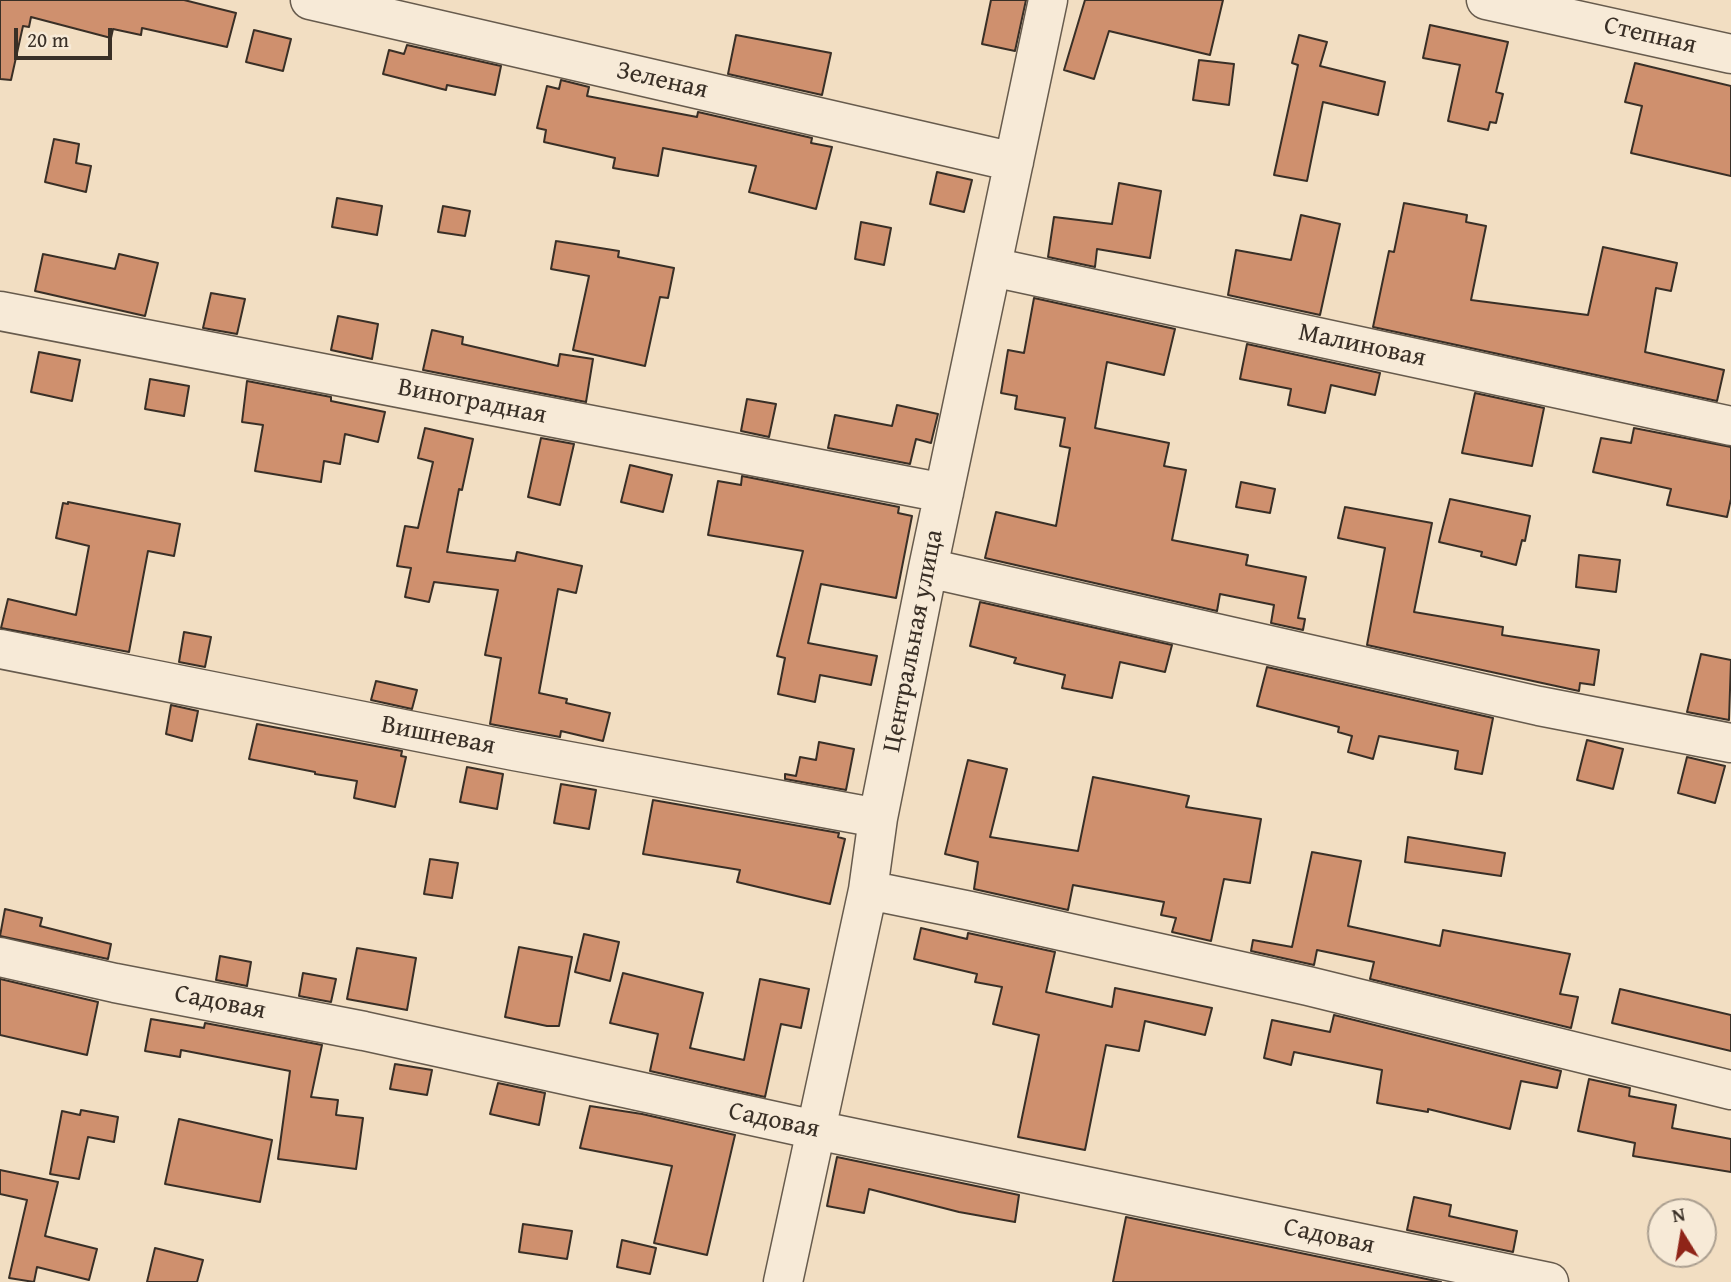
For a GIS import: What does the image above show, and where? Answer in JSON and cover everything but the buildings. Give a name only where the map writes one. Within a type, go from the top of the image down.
[{"type":"street","name":"Зеленая","points":[[310,0],[1014,162]]},
{"type":"street","name":"Центральная улица","points":[[783,1282],[868,890],[878,818],[928,568],[1048,0]]},
{"type":"street","name":"Степная","points":[[1486,0],[1731,54]]},
{"type":"street","name":"Малиновая","points":[[992,267],[1731,426]]},
{"type":"street","name":"Виноградная","points":[[0,311],[944,494]]},
{"type":"street","points":[[928,568],[1539,706],[1731,743]]},
{"type":"street","name":"Вишневая","points":[[0,649],[514,751],[878,818]]},
{"type":"street","points":[[868,890],[1308,986],[1731,1090]]},
{"type":"street","name":"Садовая","points":[[0,957],[116,983],[364,1031],[816,1130],[1549,1282]]}]
